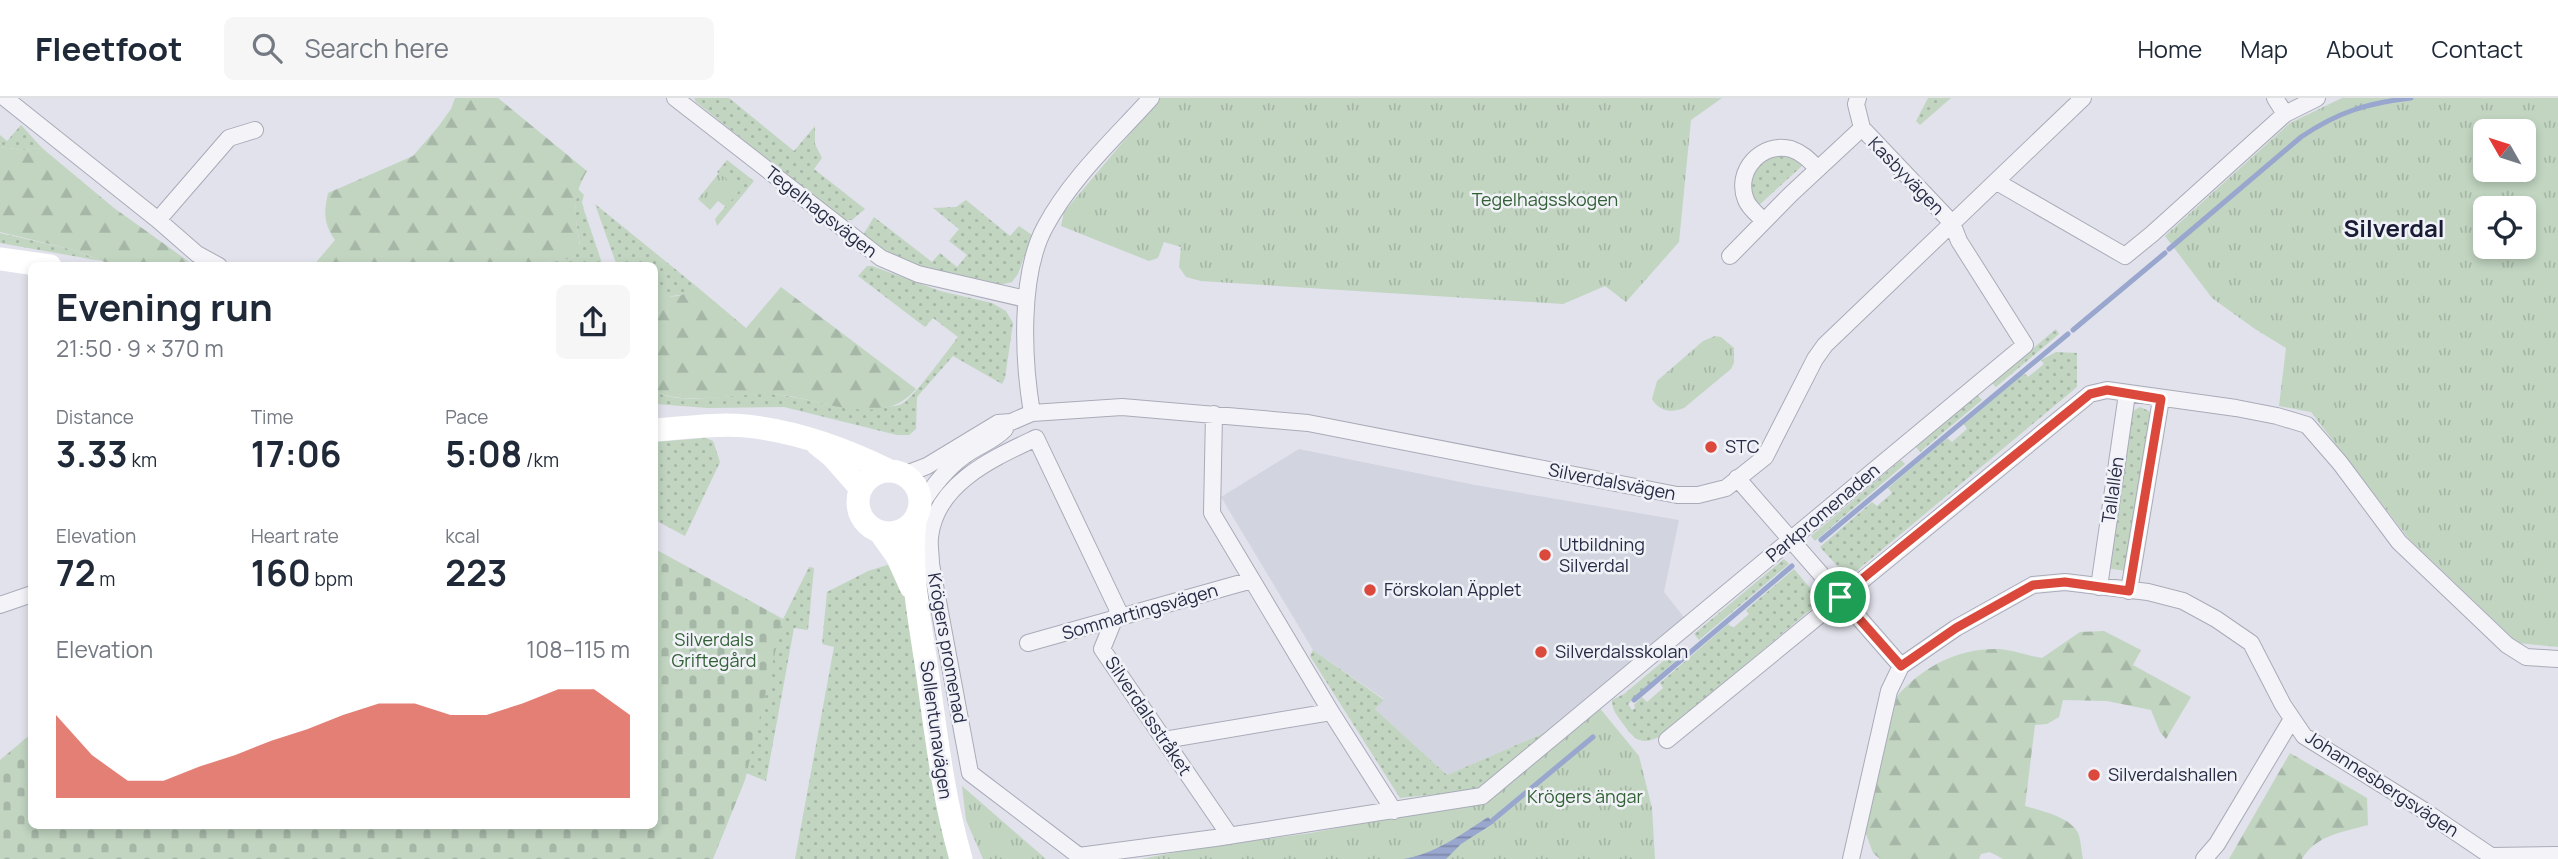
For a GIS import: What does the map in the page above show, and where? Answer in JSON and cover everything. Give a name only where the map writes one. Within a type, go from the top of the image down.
[{"type":"street","points":[[5,98],[197,254],[212,262]]},
{"type":"street","name":"Tegelhagsvägen","points":[[675,98],[881,258],[918,274],[1026,299]]},
{"type":"street","points":[[1032,413],[1027,384],[1026,299],[1032,260],[1044,228],[1079,177],[1151,98]]},
{"type":"street","name":"Kasbyvägen","points":[[1858,98],[1856,104],[1862,128],[1952,223],[1959,241],[2025,345]]},
{"type":"street","name":"Silverdalsvägen","points":[[897,472],[927,466],[998,423],[1011,422],[1032,413],[1122,407],[1308,423],[1677,495],[1698,495],[1726,488],[1765,457],[1815,359],[1825,345],[2083,98]]},
{"type":"street","points":[[2276,98],[2285,114]]},
{"type":"street","points":[[1997,182],[2125,256],[2285,114],[2317,98]]},
{"type":"street","name":"Kasbyvägen","points":[[1730,256],[1862,128]]},
{"type":"street","points":[[158,220],[229,138],[255,130]]},
{"type":"street","points":[[1764,221],[1745,198],[1744,180],[1751,161],[1763,152],[1785,149],[1800,153],[1818,169]]},
{"type":"street","points":[[0,259],[28,263]]},
{"type":"street","name":"Parkpromenaden","points":[[1079,856],[1230,836],[1482,796],[2025,345]]},
{"type":"street","points":[[1667,740],[2090,394],[2107,390],[2277,416],[2307,425],[2340,463],[2399,542],[2507,645],[2526,657],[2558,659]]},
{"type":"street","name":"Tallallén","points":[[2099,587],[2127,394]]},
{"type":"street","name":"Tallallén","points":[[2129,591],[2161,399]]},
{"type":"street","points":[[1214,414],[1212,513],[1331,712],[1394,811]]},
{"type":"street","name":"Silverdalsvägen","points":[[917,513],[931,489],[963,456],[999,435],[1011,422]]},
{"type":"street","points":[[658,430],[743,426],[787,432],[835,446],[897,472],[914,482],[920,496],[917,513],[900,531],[880,532],[862,518],[859,508],[860,489],[868,478],[897,472]]},
{"type":"street","name":"Krögers promenad","points":[[1079,856],[970,773],[932,564],[930,534],[937,516],[957,484],[970,473],[1036,438],[1118,610],[1116,620]]},
{"type":"street","points":[[815,442],[832,456],[860,489]]},
{"type":"street","points":[[1737,478],[1901,666],[1889,691],[1851,859]]},
{"type":"street","name":"Sollentunavägen","points":[[917,513],[913,551],[917,599],[948,814],[961,859]]},
{"type":"street","name":"Sollentunavägen","points":[[880,532],[897,556],[917,599]]},
{"type":"street","name":"Sommartingsvägen","points":[[1028,643],[1252,580]]},
{"type":"street","name":"Johannesbergsvägen","points":[[1901,666],[1956,628],[2033,585],[2065,582],[2148,592],[2183,601],[2216,619],[2250,643],[2304,736],[2491,856],[2558,855]]},
{"type":"street","points":[[0,605],[28,595]]},
{"type":"street","name":"Silverdalsstråket","points":[[1116,620],[1102,649],[1230,836]]},
{"type":"street","points":[[1164,740],[1331,712]]},
{"type":"street","points":[[2204,859],[2217,844],[2292,719]]},
{"type":"shaded area","points":[[1299,449],[1475,485],[1679,520],[1664,592],[1687,621],[1551,730],[1447,775],[1375,709],[1384,699],[1313,650],[1221,497]]},
{"type":"green space","points":[[455,98],[498,98],[587,171],[576,198],[580,246],[572,259],[546,262],[316,262],[335,240],[328,228],[326,217],[328,193],[413,156],[451,109]]},
{"type":"green space","points":[[694,98],[729,98],[794,151],[815,126],[815,144],[822,158],[814,169],[865,209],[852,220],[844,220]]},
{"type":"green space","name":"Tegelhagsskogen","points":[[1160,98],[1722,98],[1691,120],[1679,242],[1626,302],[1605,286],[1563,304],[1201,281],[1186,277],[1179,267],[1181,247],[1164,242],[1158,258],[1149,261],[1061,226],[1064,212]]},
{"type":"green space","points":[[1928,98],[1951,98],[1920,125],[1916,121]]},
{"type":"green space","points":[[2342,98],[2558,98],[2558,647],[2518,643],[2409,539],[2311,412],[2279,406],[2286,348],[2212,298],[2165,236],[2290,123]]},
{"type":"green space","points":[[21,125],[42,148],[23,150],[0,147],[0,135],[7,141]]},
{"type":"green space","points":[[0,147],[23,150],[42,148],[114,208],[189,262],[105,262],[74,250],[0,232]]},
{"type":"green space","points":[[1782,155],[1794,157],[1803,165],[1757,207],[1752,201],[1750,178],[1765,158]]},
{"type":"green space","points":[[727,160],[754,181],[717,226],[715,219],[739,190],[717,172]]},
{"type":"green space","points":[[719,173],[740,190],[726,207],[718,201],[710,210],[698,199]]},
{"type":"green space","points":[[577,188],[584,195],[584,210],[602,262],[546,262],[572,259],[580,245],[575,214]]},
{"type":"green space","points":[[966,200],[1010,236],[1019,226],[1032,235],[1018,274],[1012,282],[999,285],[926,268],[890,255],[863,235],[874,217],[932,262],[940,253],[957,267],[967,255],[949,241],[959,229],[933,208],[956,207]]},
{"type":"green space","points":[[595,204],[696,286],[688,294],[663,297],[658,293],[658,262],[616,262]]},
{"type":"green space","points":[[0,233],[74,250],[101,261],[0,243]]},
{"type":"green space","points":[[867,266],[872,266],[940,291],[992,303],[1006,311],[1013,323],[1002,384],[953,356],[917,397],[916,429],[909,435],[897,435],[784,407],[708,408],[658,404],[658,392],[678,398],[694,399],[771,394],[858,409],[902,404],[923,383],[958,337],[933,318],[925,327],[858,276]]},
{"type":"green space","points":[[696,286],[746,328],[781,287],[916,389],[895,405],[865,410],[781,395],[692,398],[664,395],[658,392],[658,292],[670,296],[686,293]]},
{"type":"green space","points":[[2056,329],[2059,334],[1996,387],[1992,383]]},
{"type":"green space","points":[[1715,336],[1721,337],[1734,348],[1734,363],[1731,369],[1684,408],[1670,411],[1659,407],[1652,399],[1657,381],[1703,341]]},
{"type":"green space","points":[[2056,352],[2077,353],[2077,387],[1848,578],[1820,547],[1872,502],[1877,506],[1892,493],[1888,488],[1947,438],[1952,442],[1967,429],[1964,424],[2024,373],[2028,377],[2044,364],[2041,360]]},
{"type":"green space","points":[[1977,395],[1982,400],[1920,452],[1916,447]]},
{"type":"green space","points":[[2140,407],[2149,411],[2151,417],[2126,571],[2106,568],[2131,412]]},
{"type":"green space","points":[[706,438],[713,441],[720,462],[685,536],[658,522],[658,442]]},
{"type":"green space","points":[[1901,460],[1905,464],[1815,541],[1811,536]]},
{"type":"green space","name":"Silverdals Griftegård","points":[[658,551],[783,619],[745,780],[713,859],[0,859],[0,760],[28,737],[28,829],[658,829]]},
{"type":"green space","points":[[1784,559],[1789,564],[1699,640],[1694,634]]},
{"type":"green space","points":[[894,563],[906,595],[953,859],[795,859],[834,647],[822,644],[827,592],[868,571]]},
{"type":"green space","points":[[809,567],[814,568],[808,630],[794,628],[766,781],[741,771],[783,619]]},
{"type":"green space","points":[[1794,569],[1821,601],[1659,737],[1641,741],[1633,736],[1616,714],[1612,700],[1624,694],[1680,647],[1685,652],[1628,704],[1632,710],[1642,697],[1647,702],[1663,688],[1660,683],[1728,624],[1733,628],[1749,614],[1746,610]]},
{"type":"green space","points":[[2104,631],[2141,650],[2133,665],[2191,697],[2166,739],[2160,732],[2151,710],[2107,701],[2063,700],[2059,717],[2047,724],[2035,725],[2025,806],[2053,815],[2073,826],[2079,837],[2083,859],[2003,859],[1990,852],[1981,854],[1979,859],[1880,859],[1873,853],[1865,831],[1897,696],[1907,685],[1943,661],[1970,652],[1999,649],[2042,658],[2080,632]]},
{"type":"green space","points":[[1313,650],[1384,700],[1375,709],[1447,775],[1551,730],[1477,790],[1400,798],[1310,656]]},
{"type":"green space","name":"Krögers ängar","points":[[1598,706],[1639,756],[1652,808],[1655,859],[1141,859],[1197,848],[1311,833],[1484,800]]},
{"type":"green space","points":[[2290,753],[2367,798],[2368,825],[2322,840],[2302,859],[2229,859]]},
{"type":"green space","points":[[962,786],[1046,859],[983,859],[966,820]]},
{"type":"water","points":[[1488,817],[1494,823],[1461,844],[1446,859],[1403,859],[1437,848]]},
{"type":"waterway","points":[[2169,249],[2315,128],[2353,110],[2411,98]]},
{"type":"waterway","points":[[2073,330],[2165,253]]},
{"type":"waterway","points":[[1821,540],[2068,334]]},
{"type":"waterway","points":[[1634,700],[1792,566]]},
{"type":"waterway","points":[[1493,820],[1593,737]]},
{"type":"place","name":"STC","points":[[1711,447]]},
{"type":"place","name":"Utbildning Silverdal","points":[[1545,555]]},
{"type":"place","name":"Förskolan Äpplet","points":[[1370,590]]},
{"type":"place","name":"Silverdalsskolan","points":[[1541,652]]},
{"type":"place","name":"Silverdalshallen","points":[[2094,775]]},
{"type":"district","name":"Silverdal","points":[[2394,229]]},
{"type":"route","points":[[2107,390],[2161,399],[2129,591],[2065,582],[2033,585],[1956,628],[1901,666],[1840,597],[2090,394],[2107,390]]}]
